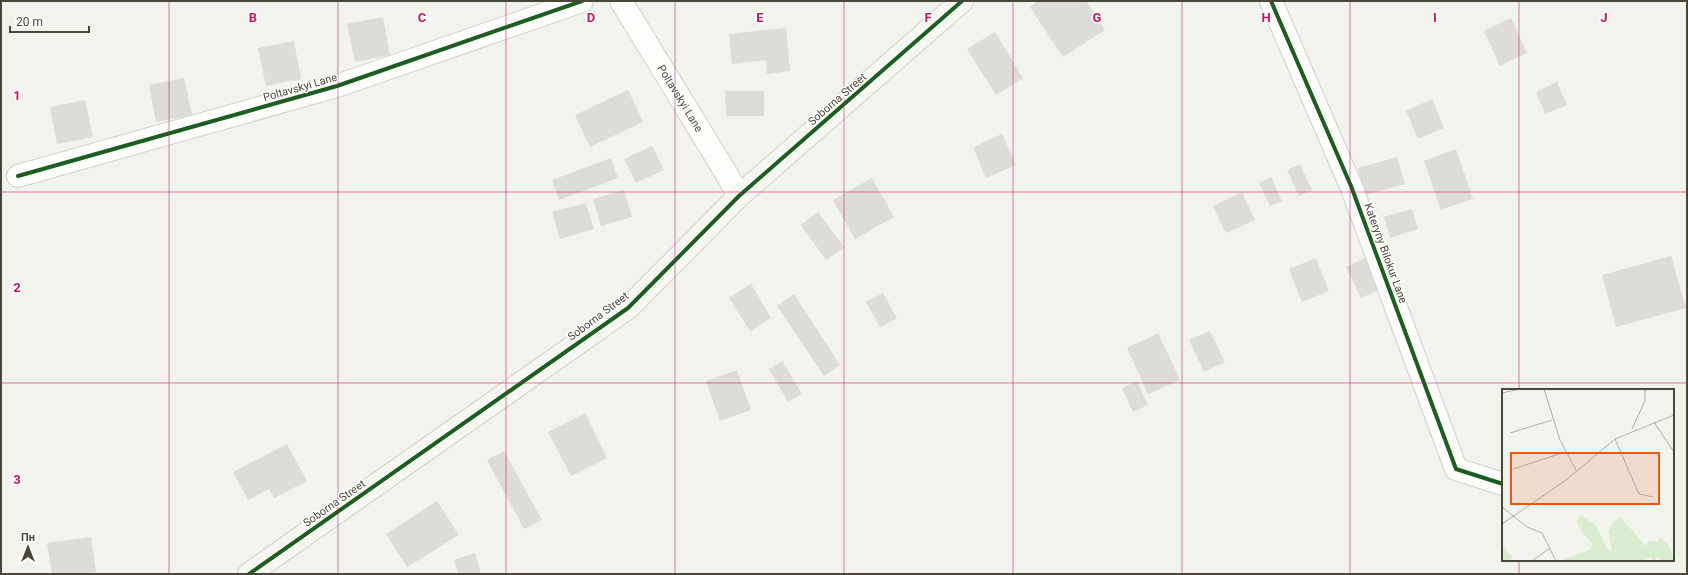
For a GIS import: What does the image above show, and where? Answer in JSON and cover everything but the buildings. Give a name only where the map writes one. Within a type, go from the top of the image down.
[{"type":"street","name":"Poltavskyi Lane","points":[[18,176],[337,86],[582,1]]},
{"type":"street","name":"Poltavskyi Lane","points":[[621,1],[739,196]]},
{"type":"street","name":"Soborna Street","points":[[248,574],[628,308],[739,196],[962,1]]},
{"type":"street","name":"Kateryny Bilokur Lane","points":[[1271,1],[1351,186],[1456,469],[1502,484]]},
{"type":"cycle path","points":[[18,176],[337,86],[582,1]]},
{"type":"cycle path","points":[[249,574],[628,308],[739,196],[962,1]]},
{"type":"cycle path","points":[[1271,1],[1351,186],[1456,469],[1502,484]]}]
